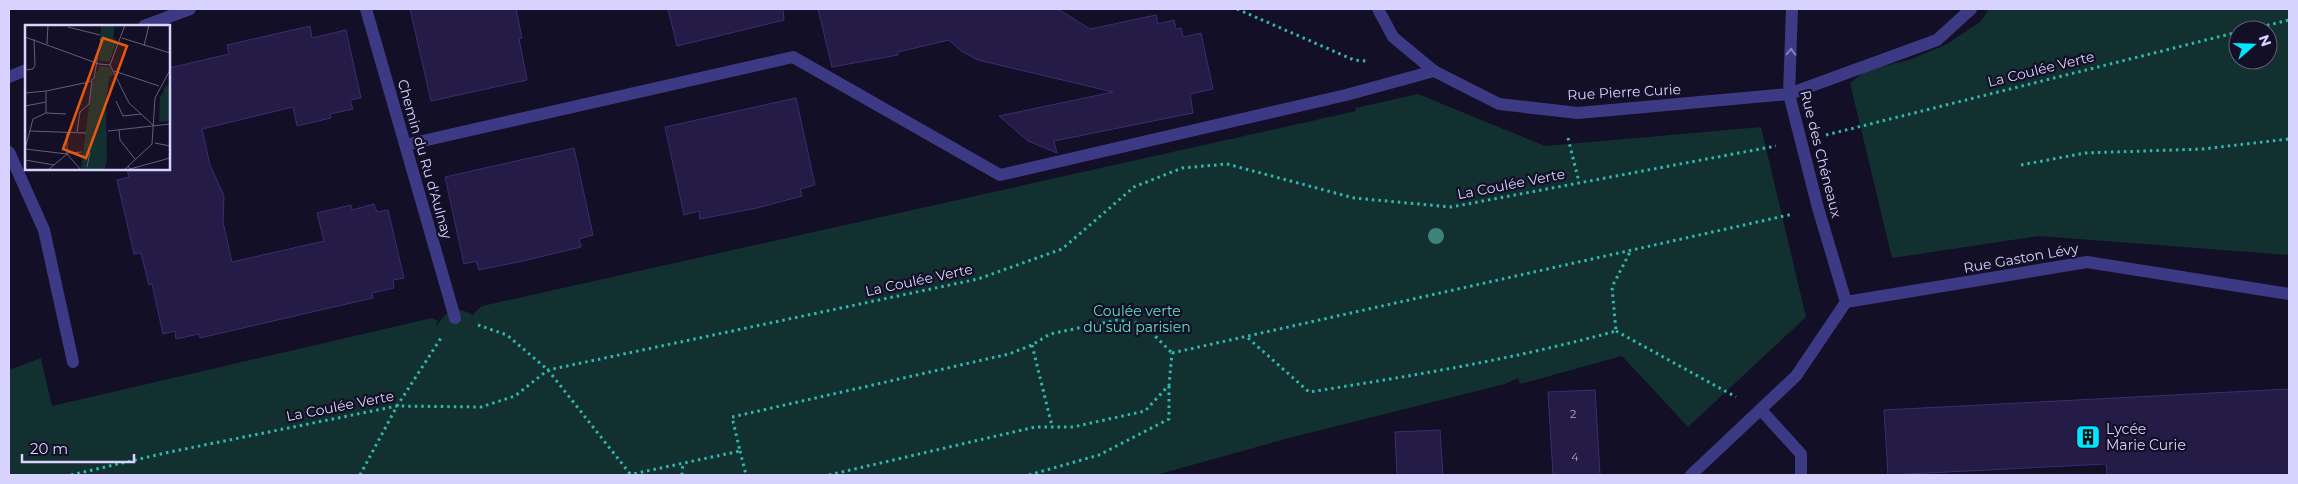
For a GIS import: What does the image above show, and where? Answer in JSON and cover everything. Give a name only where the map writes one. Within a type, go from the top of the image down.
[{"type":"street","points":[[147,25],[190,9]]},
{"type":"street","name":"Chemin du Ru d'Aulnay","points":[[366,9],[455,318]]},
{"type":"street","name":"Rue Pierre Curie","points":[[1378,9],[1392,37],[1434,71],[1499,104],[1578,113],[1789,94],[1936,40],[1971,9]]},
{"type":"street","name":"Rue des Chéneaux","points":[[1792,9],[1789,94],[1818,208],[1846,302]]},
{"type":"street","points":[[405,145],[793,57],[1000,175],[1346,95],[1434,71]]},
{"type":"street","points":[[9,77],[25,70]]},
{"type":"street","points":[[9,152],[44,230],[73,362]]},
{"type":"street","name":"Rue Gaston Lévy","points":[[1846,302],[2087,262],[2289,294]]},
{"type":"street","points":[[1691,475],[1796,376],[1846,302]]},
{"type":"street","points":[[1761,410],[1801,454],[1801,475]]},
{"type":"path","points":[[1237,9],[1354,60],[1372,62]]},
{"type":"path","name":"La Coulée Verte","points":[[1851,129],[2228,35]]},
{"type":"path","points":[[1561,111],[1579,182]]},
{"type":"path","points":[[2021,165],[2085,153],[2203,149],[2289,139]]},
{"type":"path","name":"La Coulée Verte","points":[[71,475],[165,453],[397,406],[466,408],[498,403],[515,396],[548,370],[978,279],[1062,248],[1134,187],[1182,168],[1227,164],[1354,198],[1451,206],[1756,150]]},
{"type":"path","points":[[1172,353],[1630,252],[1818,208]]},
{"type":"path","points":[[1616,331],[1612,287],[1630,252]]},
{"type":"path","points":[[360,475],[397,406],[455,318],[507,335],[548,370],[629,475],[740,451]]},
{"type":"path","points":[[746,475],[732,417],[1010,354],[1032,345],[1050,334],[1117,320],[1143,324],[1172,353]]},
{"type":"path","points":[[1248,337],[1309,392],[1407,377],[1567,344],[1616,331],[1761,410]]},
{"type":"path","points":[[1032,345],[1052,426]]},
{"type":"path","points":[[1029,475],[1099,455],[1169,420],[1169,385],[1172,353]]},
{"type":"path","points":[[829,475],[1035,427],[1073,427],[1145,411],[1169,385]]},
{"type":"path","points":[[682,475],[684,463]]},
{"type":"green space","points":[[1989,9],[2289,9],[2289,255],[2039,236],[1892,258],[1850,83],[1867,70],[1909,60],[1947,44],[1980,22]]},
{"type":"green space","name":"Coulée verte du sud parisien","points":[[1418,94],[1545,146],[1761,127],[1806,317],[1688,427],[1622,356],[1520,384],[1518,378],[1505,384],[1289,438],[1156,475],[9,475],[9,370],[41,358],[52,406],[432,318],[438,321],[435,329],[447,313],[456,310],[467,312],[474,316],[473,314],[482,306],[1356,111],[1355,108]]},
{"type":"building","points":[[410,9],[516,9],[522,38],[519,39],[527,80],[431,101]]},
{"type":"building","points":[[668,9],[783,9],[784,20],[677,46]]},
{"type":"building","points":[[818,9],[1058,9],[1090,29],[1156,15],[1158,24],[1174,20],[1176,29],[1181,28],[1183,37],[1201,33],[1213,89],[1190,94],[1193,113],[1054,141],[1057,153],[1028,141],[999,116],[1113,92],[978,60],[961,51],[949,40],[898,52],[898,55],[832,67]]},
{"type":"building","points":[[310,26],[312,38],[346,30],[361,98],[350,100],[353,109],[330,114],[331,118],[297,126],[293,107],[202,129],[210,165],[224,196],[223,222],[232,262],[324,241],[317,213],[351,205],[352,210],[374,204],[377,212],[388,210],[404,278],[393,280],[394,288],[372,293],[373,298],[200,338],[199,334],[176,339],[175,331],[163,334],[152,284],[149,285],[141,253],[134,254],[117,180],[129,177],[127,170],[170,170],[170,68],[229,54],[227,45]]},
{"type":"building","points":[[796,98],[815,185],[800,189],[802,196],[757,208],[700,219],[699,211],[684,215],[665,127]]},
{"type":"building","points":[[574,148],[593,235],[579,239],[581,247],[523,261],[479,270],[476,261],[464,264],[445,177]]},
{"type":"building","name":"Lycée Marie Curie","points":[[2289,389],[2289,475],[2107,475],[2106,464],[1888,475],[1884,410]]},
{"type":"building","points":[[1595,390],[1600,475],[1553,475],[1548,392]]},
{"type":"building","points":[[1440,430],[1443,475],[1397,475],[1395,432]]},
{"type":"place","name":"Lycée Marie Curie","points":[[2088,437]]}]
